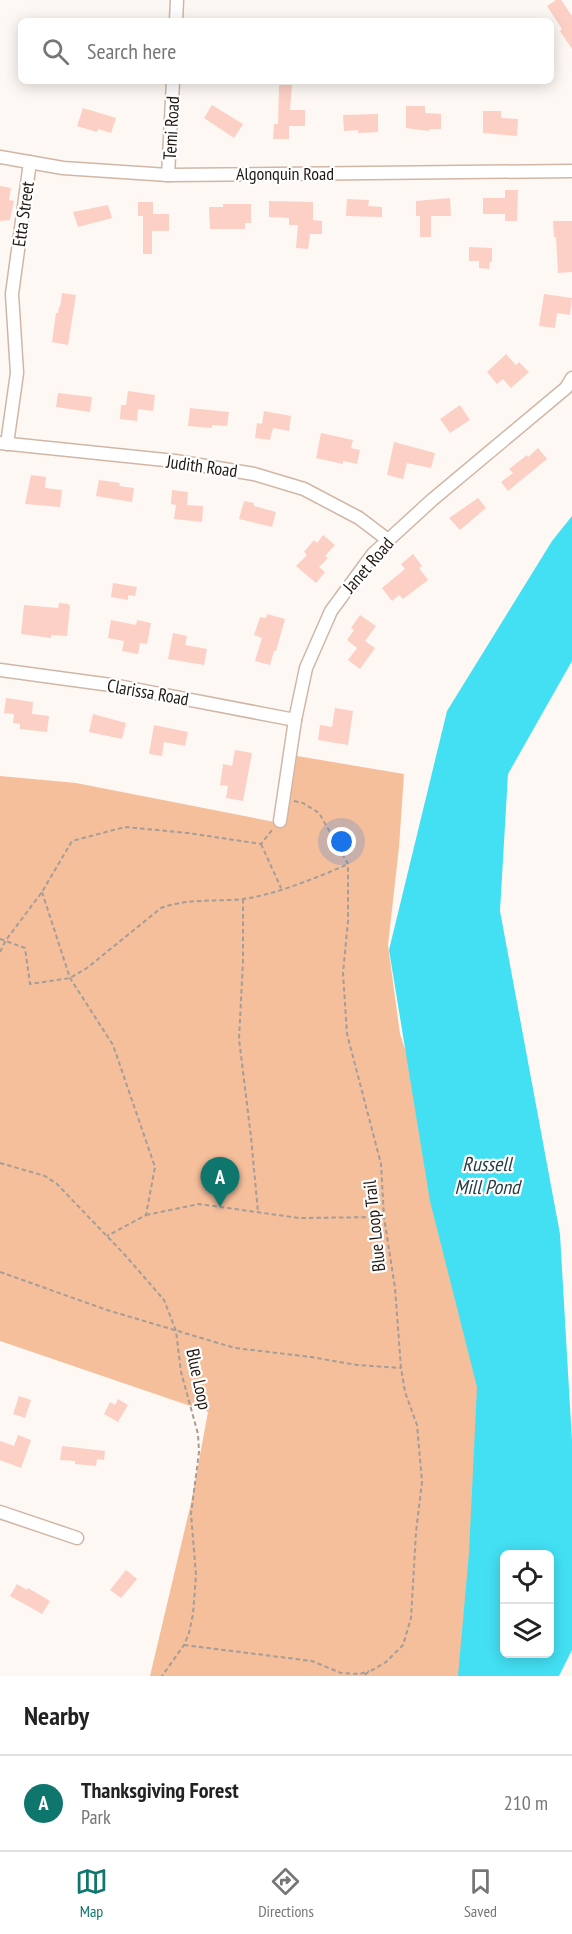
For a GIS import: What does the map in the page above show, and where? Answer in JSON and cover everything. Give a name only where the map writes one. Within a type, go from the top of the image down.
[{"type":"street","points":[[176,18],[177,0]]},
{"type":"street","name":"Temi Road","points":[[168,175],[173,84]]},
{"type":"street","name":"Algonquin Road","points":[[0,157],[63,168],[168,175],[572,171]]},
{"type":"street","name":"Etta Street","points":[[4,443],[17,374],[12,294],[30,162]]},
{"type":"street","name":"Janet Road","points":[[280,821],[306,668],[331,611],[373,554],[505,436],[566,388],[572,378]]},
{"type":"street","name":"Judith Road","points":[[4,443],[175,461],[254,474],[304,489],[359,518],[388,540]]},
{"type":"street","name":"Clarissa Road","points":[[0,670],[118,686],[296,720]]},
{"type":"street","points":[[0,1512],[77,1538]]},
{"type":"path","name":"Blue Loop Trail","points":[[284,798],[303,803],[319,813],[348,864],[348,921],[343,973],[347,1034],[381,1164],[384,1217],[395,1288],[401,1368],[405,1392],[417,1425],[422,1482],[416,1532],[411,1618],[403,1645],[386,1662],[362,1676]]},
{"type":"path","points":[[261,844],[280,821]]},
{"type":"path","points":[[0,952],[6,940],[42,892],[72,841],[125,827],[188,833],[261,844]]},
{"type":"path","points":[[261,844],[281,888]]},
{"type":"path","points":[[0,939],[25,948],[30,984],[69,978],[87,968],[160,908],[198,900],[243,899],[321,876],[348,864]]},
{"type":"path","points":[[42,892],[69,978],[113,1045],[155,1167],[146,1215]]},
{"type":"path","points":[[243,899],[239,1039],[258,1212]]},
{"type":"path","name":"Blue Loop","points":[[0,1163],[45,1176],[57,1184],[164,1300],[176,1331],[181,1372],[198,1434],[199,1452],[191,1514],[196,1575],[189,1634],[162,1676]]},
{"type":"path","points":[[107,1236],[146,1215],[199,1204],[298,1218],[384,1217]]},
{"type":"path","points":[[0,1272],[107,1310],[235,1347],[357,1365],[401,1368]]},
{"type":"path","name":"Blue Loop Trail","points":[[184,1645],[312,1660],[341,1673],[360,1674],[374,1669]]},
{"type":"shaded area","points":[[297,756],[404,774],[399,847],[388,945],[400,1034],[410,1064],[477,1354],[484,1457],[462,1676],[150,1676],[191,1503],[208,1412],[0,1341],[0,776],[76,783],[285,824]]},
{"type":"water","name":"Russell Mill Pond","points":[[572,516],[572,661],[508,774],[500,911],[560,1234],[572,1441],[572,1650],[559,1676],[458,1676],[469,1553],[477,1387],[430,1201],[389,950],[447,711],[552,541]]},
{"type":"building","points":[[556,0],[561,0],[572,16],[572,49],[547,6]]},
{"type":"building","points":[[279,85],[292,85],[290,110],[305,110],[305,126],[289,126],[289,139],[273,139],[274,124],[278,124]]},
{"type":"building","points":[[212,105],[243,124],[234,138],[204,118]]},
{"type":"building","points":[[406,106],[425,106],[425,113],[441,114],[441,129],[429,129],[429,131],[406,128]]},
{"type":"building","points":[[83,108],[116,118],[111,133],[98,129],[97,132],[77,126]]},
{"type":"building","points":[[483,111],[501,111],[501,118],[518,119],[517,136],[483,133]]},
{"type":"building","points":[[378,114],[378,132],[344,131],[343,115]]},
{"type":"building","points":[[0,186],[11,188],[9,200],[14,201],[10,220],[0,221]]},
{"type":"building","points":[[505,190],[518,190],[517,221],[505,221],[505,214],[483,214],[483,198],[505,198]]},
{"type":"building","points":[[450,198],[451,216],[431,216],[431,237],[420,237],[420,216],[416,216],[416,201]]},
{"type":"building","points":[[347,199],[369,200],[368,206],[382,207],[382,217],[346,216]]},
{"type":"building","points":[[269,201],[313,202],[313,220],[322,221],[322,234],[310,234],[308,249],[296,248],[298,225],[289,225],[289,218],[269,217]]},
{"type":"building","points":[[138,202],[153,202],[153,214],[169,214],[169,231],[152,231],[152,254],[143,254],[143,216],[138,216]]},
{"type":"building","points":[[223,204],[251,204],[251,223],[245,223],[245,229],[210,229],[209,207],[223,207]]},
{"type":"building","points":[[108,205],[112,218],[78,227],[73,212]]},
{"type":"building","points":[[553,221],[572,221],[572,272],[558,273]]},
{"type":"building","points":[[469,247],[492,248],[492,262],[490,262],[489,269],[479,268],[479,261],[469,261]]},
{"type":"building","points":[[62,293],[76,295],[68,345],[52,342],[56,313],[60,307]]},
{"type":"building","points":[[544,294],[572,298],[570,315],[557,313],[555,328],[539,326]]},
{"type":"building","points":[[506,354],[516,365],[519,362],[529,372],[511,388],[503,379],[497,384],[487,372]]},
{"type":"building","points":[[128,391],[155,395],[153,411],[138,409],[137,421],[120,419],[121,405],[126,405]]},
{"type":"building","points":[[58,393],[92,397],[90,412],[56,407]]},
{"type":"building","points":[[460,405],[470,420],[450,433],[440,419]]},
{"type":"building","points":[[190,408],[229,412],[227,426],[212,425],[212,428],[188,426]]},
{"type":"building","points":[[264,411],[291,416],[289,431],[273,428],[270,440],[255,438],[257,423],[262,424]]},
{"type":"building","points":[[321,433],[353,440],[351,448],[360,450],[357,464],[343,461],[343,464],[316,458]]},
{"type":"building","points":[[394,442],[435,453],[431,468],[407,463],[403,479],[387,475]]},
{"type":"building","points":[[538,448],[547,459],[508,491],[501,482],[513,473],[509,469]]},
{"type":"building","points":[[31,475],[46,477],[45,488],[62,490],[60,507],[25,504]]},
{"type":"building","points":[[99,480],[134,488],[132,502],[96,496]]},
{"type":"building","points":[[172,490],[188,492],[187,505],[203,506],[202,522],[174,519],[176,505],[171,504]]},
{"type":"building","points":[[478,498],[486,508],[460,530],[449,518]]},
{"type":"building","points":[[244,501],[276,512],[272,527],[239,519]]},
{"type":"building","points":[[323,535],[335,545],[325,556],[328,558],[319,567],[325,572],[316,583],[296,566],[307,555],[304,552],[314,540],[317,543]]},
{"type":"building","points":[[413,554],[428,580],[403,599],[399,595],[392,601],[382,588],[405,569],[401,564]]},
{"type":"building","points":[[113,583],[137,587],[135,596],[128,595],[128,600],[111,597]]},
{"type":"building","points":[[59,603],[70,606],[67,636],[51,635],[51,638],[21,634],[24,605],[58,608]]},
{"type":"building","points":[[267,614],[285,619],[270,665],[255,661],[262,638],[254,635],[260,617],[266,618]]},
{"type":"building","points":[[360,615],[376,626],[365,641],[375,648],[360,669],[348,660],[357,648],[347,640],[354,630],[351,628]]},
{"type":"building","points":[[111,620],[136,625],[137,620],[151,623],[147,644],[140,643],[138,654],[122,651],[124,641],[108,638]]},
{"type":"building","points":[[173,633],[187,636],[185,645],[207,649],[204,665],[168,659]]},
{"type":"building","points":[[6,698],[33,702],[32,714],[49,716],[47,732],[20,729],[20,724],[13,723],[14,714],[4,713]]},
{"type":"building","points":[[335,708],[353,711],[348,745],[318,740],[320,725],[332,727]]},
{"type":"building","points":[[93,714],[126,723],[122,739],[89,732]]},
{"type":"building","points":[[154,725],[188,732],[185,746],[164,742],[162,756],[149,754]]},
{"type":"building","points":[[235,750],[252,753],[243,801],[226,798],[228,786],[220,785],[223,764],[232,766]]},
{"type":"building","points":[[19,1396],[31,1400],[25,1418],[13,1414]]},
{"type":"building","points":[[118,1399],[128,1405],[118,1422],[104,1414],[110,1402],[115,1405]]},
{"type":"building","points":[[18,1435],[31,1440],[21,1468],[0,1460],[0,1441],[14,1446]]},
{"type":"building","points":[[62,1446],[105,1451],[104,1460],[97,1459],[96,1466],[60,1460]]},
{"type":"building","points":[[126,1570],[137,1579],[121,1598],[110,1590]]},
{"type":"building","points":[[17,1584],[50,1601],[42,1614],[10,1596]]},
{"type":"place","name":"Thanksgiving Forest","points":[[220,1207]]}]
